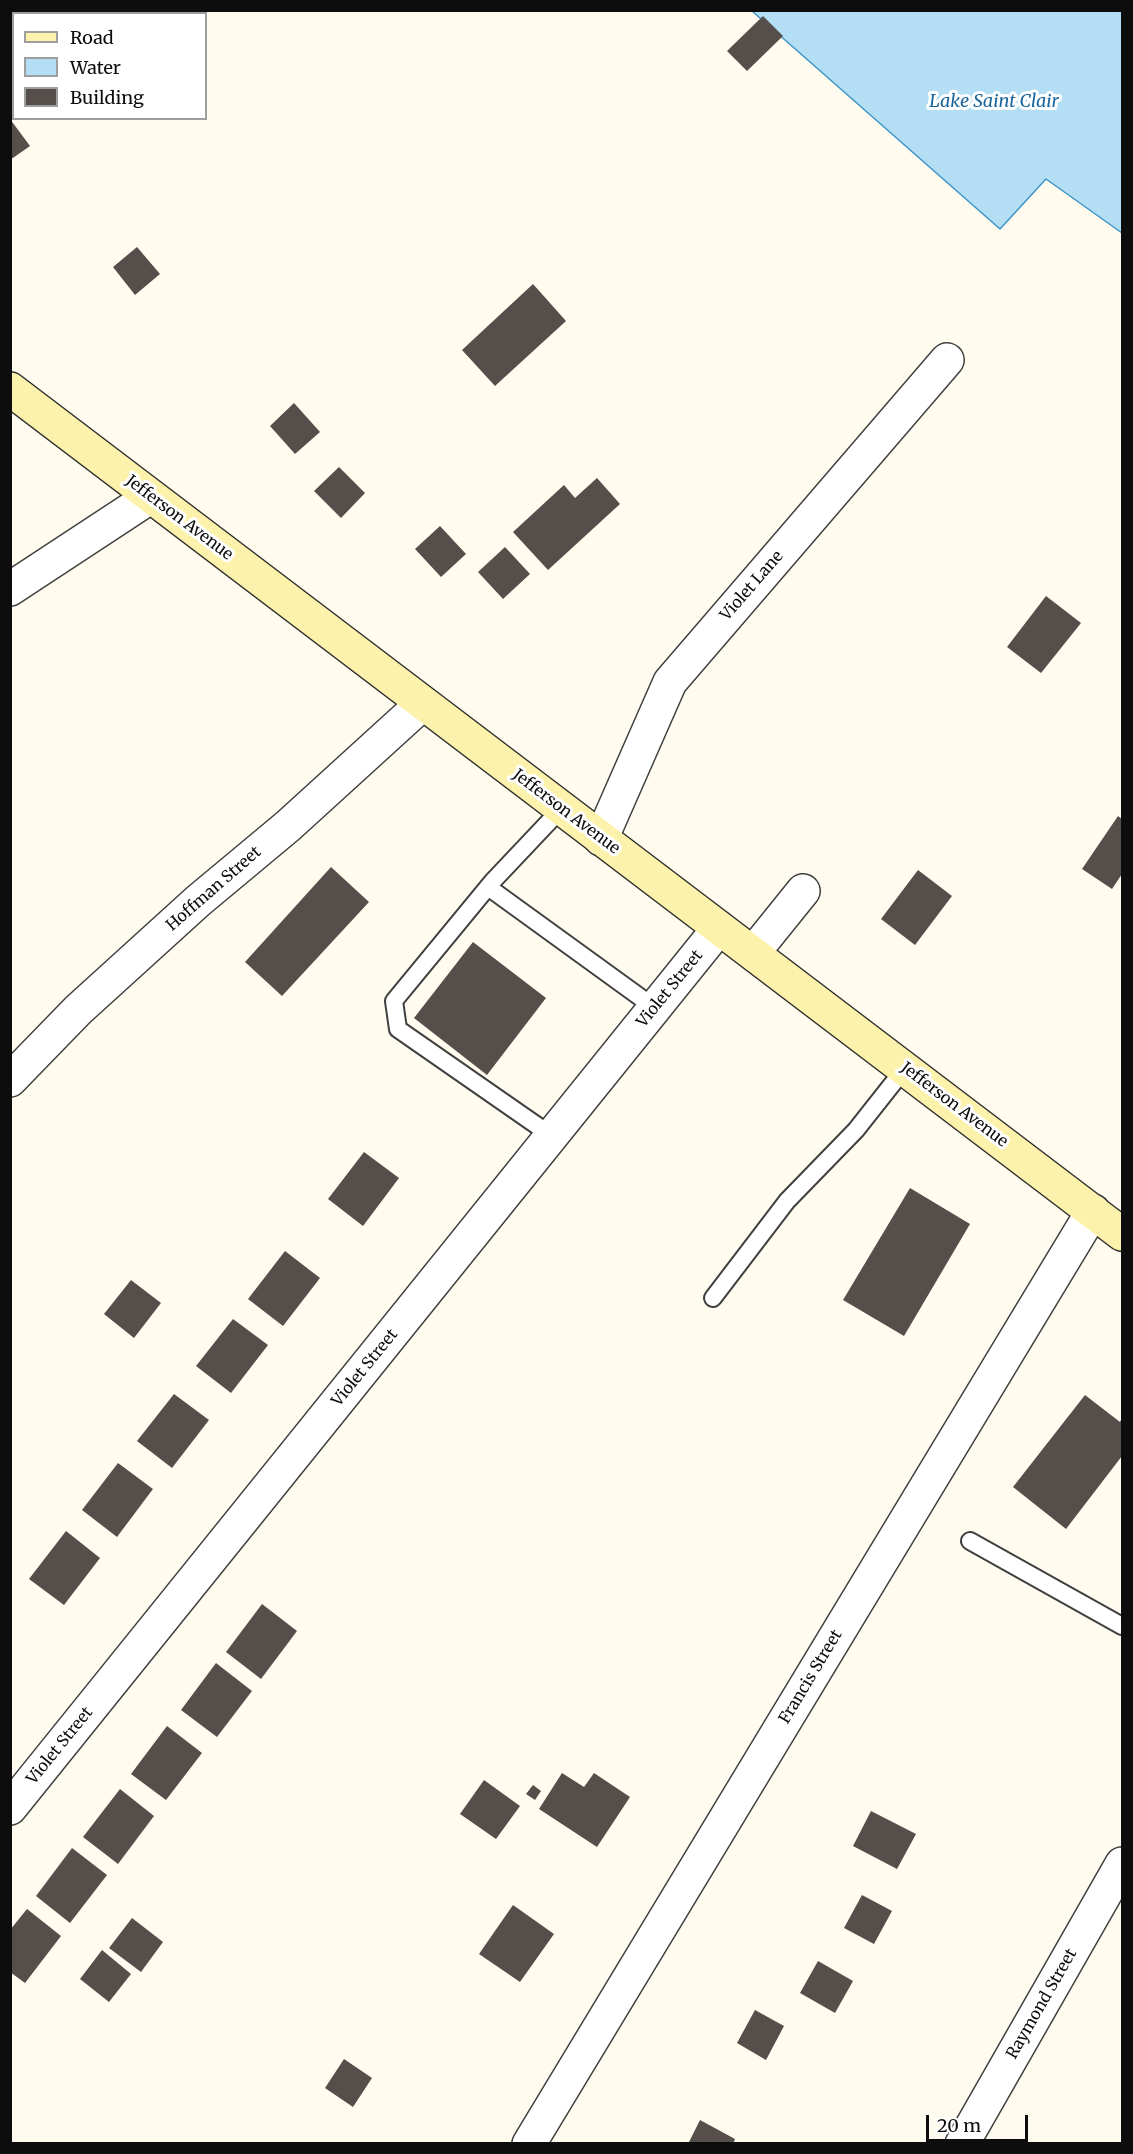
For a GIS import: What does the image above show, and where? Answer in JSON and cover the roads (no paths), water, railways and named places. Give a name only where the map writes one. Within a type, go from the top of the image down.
[{"type":"main road","name":"Jefferson Avenue","points":[[10,389],[1122,1234]]},
{"type":"street","name":"Violet Lane","points":[[601,838],[670,682],[947,360]]},
{"type":"street","points":[[10,589],[150,496]]},
{"type":"street","name":"Hoffman Street","points":[[10,1080],[78,1010],[198,901],[288,826],[422,704]]},
{"type":"street","points":[[753,953],[803,891]]},
{"type":"street","name":"Violet Street","points":[[10,1808],[719,928]]},
{"type":"street","name":"Francis Street","points":[[529,2144],[1093,1211]]},
{"type":"street","name":"Raymond Street","points":[[962,2144],[1122,1864]]},
{"type":"lane","points":[[552,1136],[398,1029],[394,1001],[488,887],[561,809]]},
{"type":"lane","points":[[488,887],[655,1008]]},
{"type":"lane","points":[[713,1298],[787,1201],[856,1130],[904,1068]]},
{"type":"lane","points":[[970,1541],[1122,1626]]},
{"type":"water","name":"Lake Saint Clair","points":[[752,11],[1122,11],[1122,233],[1046,179],[1000,229]]}]
